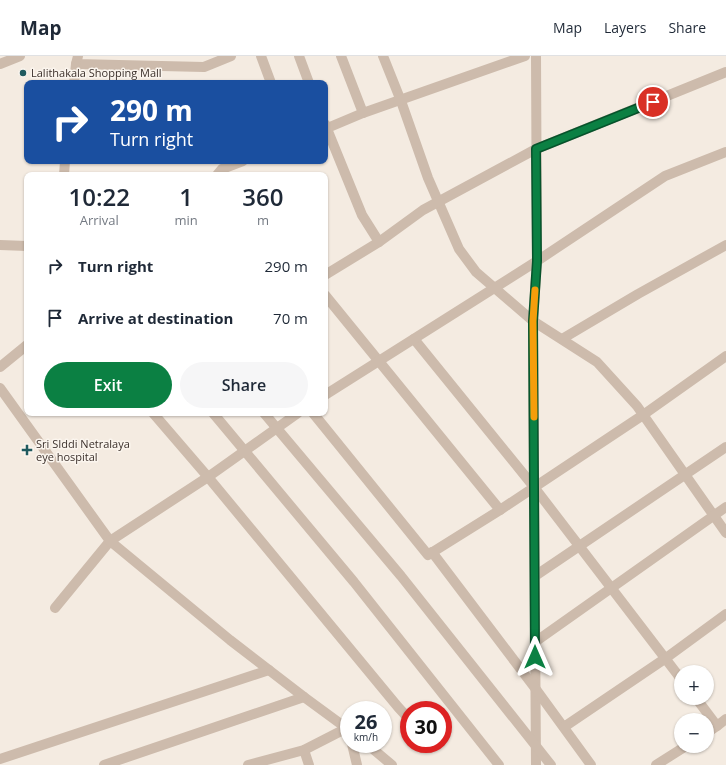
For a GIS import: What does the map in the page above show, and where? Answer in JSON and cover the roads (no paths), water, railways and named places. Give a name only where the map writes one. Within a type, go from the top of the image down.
[{"type":"street","points":[[0,64],[20,56]]},
{"type":"street","points":[[74,80],[77,60],[204,67],[231,56]]},
{"type":"street","points":[[261,56],[270,80]]},
{"type":"street","points":[[299,56],[308,80]]},
{"type":"street","points":[[341,56],[363,114]]},
{"type":"street","points":[[383,56],[401,101],[428,178],[458,249],[476,272],[533,321],[597,362],[643,415],[726,533]]},
{"type":"street","points":[[328,126],[525,56]]},
{"type":"street","points":[[536,56],[537,261],[533,321],[536,765]]},
{"type":"street","points":[[328,273],[378,242],[438,201],[536,149],[726,72]]},
{"type":"street","points":[[328,134],[362,215],[378,242]]},
{"type":"street","points":[[328,393],[537,261],[665,176],[726,152]]},
{"type":"street","points":[[223,172],[234,164]]},
{"type":"street","points":[[0,245],[24,246]]},
{"type":"street","points":[[562,339],[638,294],[726,245]]},
{"type":"street","points":[[328,299],[500,510]]},
{"type":"street","points":[[414,339],[534,487],[674,669]]},
{"type":"street","points":[[0,367],[24,347]]},
{"type":"street","points":[[315,416],[428,555],[500,510],[643,415],[726,356]]},
{"type":"street","points":[[0,388],[110,541],[268,670],[340,725]]},
{"type":"street","points":[[156,416],[208,477],[400,709]]},
{"type":"street","points":[[216,416],[354,582],[499,765]]},
{"type":"street","points":[[266,416],[401,576],[551,765]]},
{"type":"street","points":[[55,608],[110,541],[208,477],[294,416]]},
{"type":"street","points":[[535,576],[726,447]]},
{"type":"street","points":[[535,642],[726,507]]},
{"type":"street","points":[[432,552],[592,765]]},
{"type":"street","points":[[564,727],[666,658],[726,614]]},
{"type":"street","points":[[0,759],[268,670]]},
{"type":"street","points":[[104,765],[304,697]]},
{"type":"street","points":[[701,705],[717,726]]},
{"type":"street","points":[[714,728],[726,719]]},
{"type":"street","points":[[248,765],[304,750],[340,734]]},
{"type":"street","points":[[304,750],[309,765]]},
{"type":"street","points":[[354,753],[357,765]]},
{"type":"street","points":[[377,753],[392,765]]},
{"type":"street","points":[[656,765],[675,753]]},
{"type":"place","name":"Lalithakala Shopping Mall","points":[[23,73]]},
{"type":"place","name":"Sri SIddi Netralaya eye hospital","points":[[27,450]]}]
